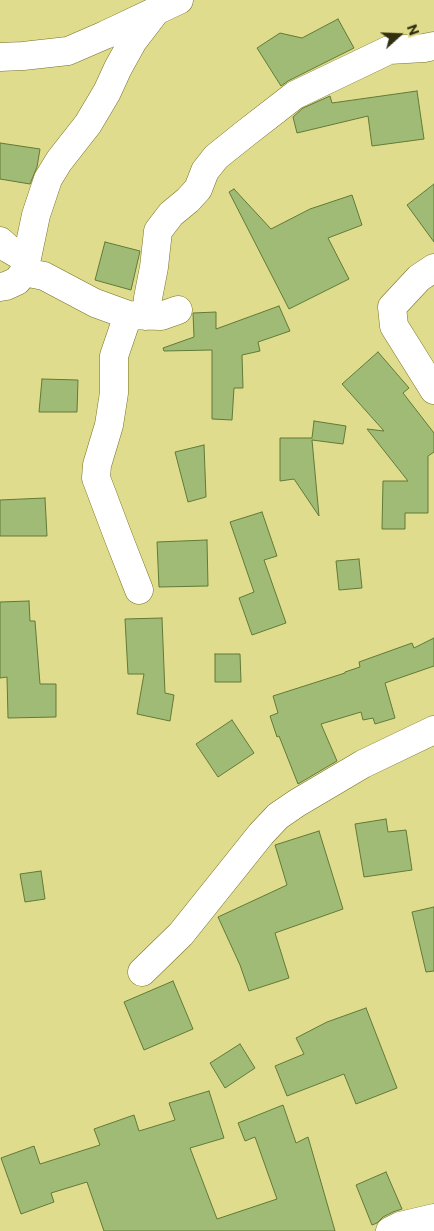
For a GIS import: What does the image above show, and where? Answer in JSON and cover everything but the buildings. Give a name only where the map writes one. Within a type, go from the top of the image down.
[{"type":"street","points":[[0,58],[68,51],[167,6]]},
{"type":"street","points":[[0,287],[17,281],[25,266],[36,215],[48,179],[59,161],[88,124],[133,41],[167,6]]},
{"type":"street","points":[[139,590],[96,478],[97,465],[109,424],[114,393],[114,356],[148,298],[158,232],[171,214],[198,189],[205,171],[216,157],[295,95],[389,50],[434,46]]},
{"type":"street","points":[[0,241],[25,266],[95,303],[137,316],[161,316],[178,310]]},
{"type":"street","points":[[434,268],[419,278],[392,306],[394,326],[434,390]]},
{"type":"street","points":[[142,972],[181,934],[261,834],[278,816],[363,764],[434,730]]},
{"type":"street","points":[[390,1231],[400,1226],[434,1218]]}]
